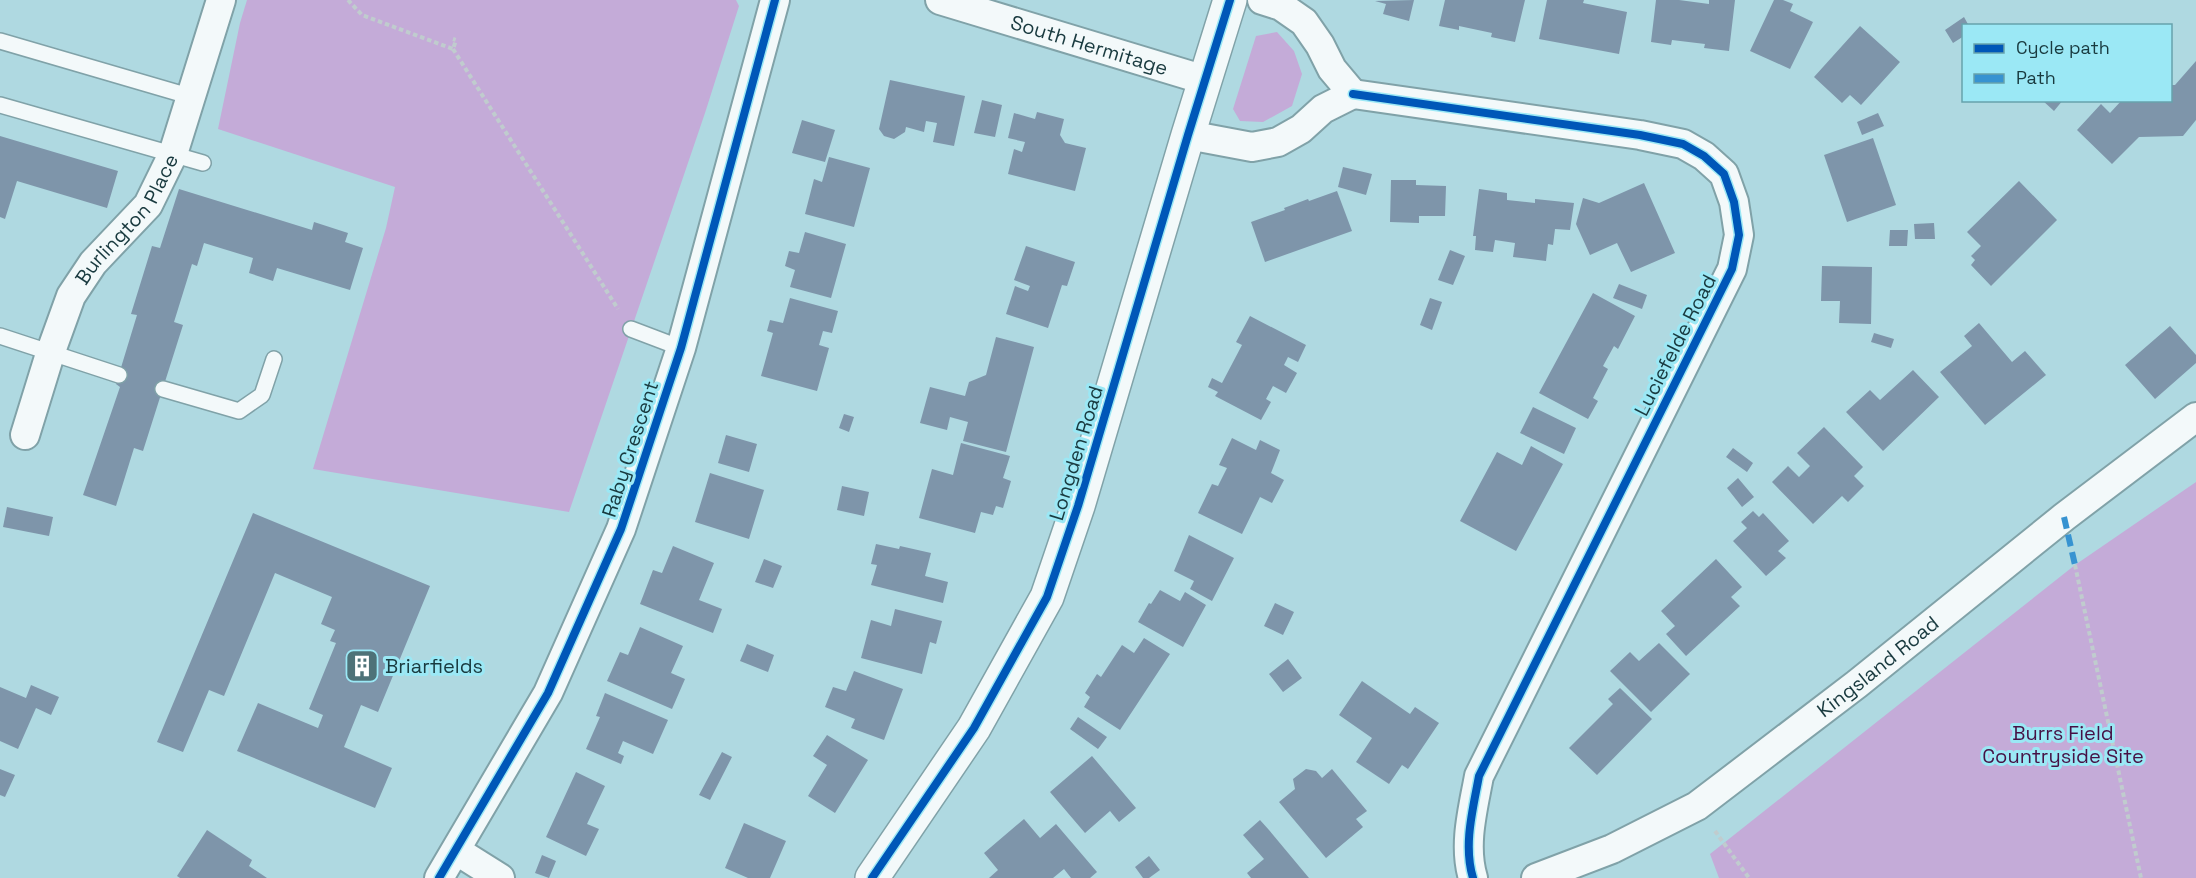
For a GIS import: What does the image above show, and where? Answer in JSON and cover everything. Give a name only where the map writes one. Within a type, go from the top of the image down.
[{"type":"street","name":"Burlington Place","points":[[25,435],[71,296],[93,263],[148,205],[173,154],[221,0]]},
{"type":"street","name":"Raby Crescent","points":[[439,878],[548,693],[621,529],[681,348],[775,0]]},
{"type":"street","name":"South Hermitage","points":[[940,0],[1205,80]]},
{"type":"street","name":"Longden Road","points":[[873,878],[974,728],[1047,597],[1078,506],[1230,0]]},
{"type":"street","points":[[1188,135],[1252,147],[1278,142],[1301,129],[1323,109],[1353,94],[1332,69],[1320,45],[1304,22],[1281,6],[1262,0]]},
{"type":"street","name":"Luciefelde Road","points":[[1353,94],[1640,135],[1683,144],[1704,156],[1724,174],[1734,202],[1739,235],[1732,269],[1479,776],[1468,862],[1473,878]]},
{"type":"street","name":"Kingsland Road","points":[[1536,878],[1612,849],[1698,806],[1857,684],[2064,517],[2196,417]]},
{"type":"street","points":[[456,851],[500,878]]},
{"type":"lane","points":[[0,41],[192,97]]},
{"type":"lane","points":[[0,105],[203,163]]},
{"type":"lane","points":[[631,329],[681,348]]},
{"type":"lane","points":[[0,336],[119,375]]},
{"type":"lane","points":[[162,389],[239,411],[262,395],[274,359]]},
{"type":"path","points":[[348,0],[362,15],[453,49],[631,329]]},
{"type":"path","points":[[453,39],[456,40],[453,49]]},
{"type":"path","points":[[2076,565],[2141,878]]},
{"type":"path","points":[[1698,806],[1749,878]]},
{"type":"green space","points":[[247,0],[736,0],[739,6],[705,113],[569,512],[313,469],[386,228],[395,187],[218,129]]},
{"type":"green space","points":[[1277,32],[1294,51],[1302,74],[1292,106],[1263,122],[1240,121],[1233,109],[1256,36]]},
{"type":"green space","name":"Burrs Field Countryside Site","points":[[2196,482],[2196,878],[1719,878],[1710,854],[2075,565]]},
{"type":"building","points":[[1414,0],[1409,21],[1383,14],[1386,4],[1375,1]]},
{"type":"building","points":[[1445,0],[1525,0],[1515,42],[1491,37],[1492,33],[1459,26],[1459,30],[1439,26]]},
{"type":"building","points":[[1547,0],[1584,0],[1583,3],[1627,12],[1619,54],[1539,39]]},
{"type":"building","points":[[1656,0],[1709,4],[1709,0],[1735,0],[1729,51],[1704,48],[1705,44],[1672,40],[1671,45],[1651,42]]},
{"type":"building","points":[[1774,0],[1783,0],[1793,4],[1790,11],[1813,22],[1790,69],[1750,51]]},
{"type":"building","points":[[1964,17],[1968,24],[1962,24],[1962,37],[1953,43],[1945,30]]},
{"type":"building","points":[[1860,26],[1900,62],[1861,105],[1850,95],[1842,103],[1814,77]]},
{"type":"building","points":[[2196,61],[2196,120],[2183,136],[2139,137],[2112,164],[2077,130],[2101,104],[2110,113],[2120,102],[2172,102],[2172,85],[2175,85]]},
{"type":"building","points":[[890,80],[965,96],[954,146],[933,142],[937,123],[926,121],[924,132],[906,127],[905,132],[894,139],[884,136],[879,129]]},
{"type":"building","points":[[982,100],[1002,105],[995,137],[974,133]]},
{"type":"building","points":[[2044,102],[2061,102],[2054,111]]},
{"type":"building","points":[[1037,112],[1064,119],[1060,135],[1065,143],[1086,148],[1075,191],[1008,174],[1014,149],[1022,152],[1025,142],[1008,138],[1014,113],[1035,119]]},
{"type":"building","points":[[1878,113],[1884,126],[1862,135],[1857,122]]},
{"type":"building","points":[[802,120],[835,130],[825,162],[792,153]]},
{"type":"building","points":[[0,136],[118,171],[107,208],[17,181],[5,219],[0,217]]},
{"type":"building","points":[[1873,138],[1896,205],[1847,222],[1824,155]]},
{"type":"building","points":[[829,157],[870,168],[854,227],[805,214],[814,179],[822,182]]},
{"type":"building","points":[[1343,167],[1372,174],[1366,195],[1338,187]]},
{"type":"building","points":[[1391,180],[1416,180],[1416,185],[1446,186],[1445,216],[1419,216],[1419,223],[1390,222]]},
{"type":"building","points":[[2019,181],[2057,220],[1991,286],[1971,265],[1975,260],[1971,256],[1981,246],[1967,232]]},
{"type":"building","points":[[1644,183],[1675,253],[1631,272],[1617,243],[1590,255],[1576,224],[1583,198],[1599,203]]},
{"type":"building","points":[[179,189],[312,230],[314,222],[348,233],[345,242],[363,248],[350,290],[277,268],[273,281],[249,273],[253,258],[204,243],[197,266],[192,264],[174,322],[183,325],[143,451],[134,448],[116,506],[83,495],[120,387],[116,384],[137,315],[131,314],[152,246],[160,248]]},
{"type":"building","points":[[1479,189],[1507,193],[1507,200],[1535,203],[1535,199],[1574,203],[1570,230],[1555,229],[1553,245],[1548,244],[1546,261],[1513,257],[1515,243],[1495,240],[1493,252],[1475,250],[1476,236],[1473,236]]},
{"type":"building","points":[[1337,191],[1352,231],[1265,262],[1251,222],[1308,199],[1309,201]]},
{"type":"building","points":[[1934,223],[1935,239],[1915,239],[1914,224]]},
{"type":"building","points":[[1890,230],[1908,230],[1907,246],[1889,246]]},
{"type":"building","points":[[805,232],[846,244],[831,298],[790,287],[795,270],[785,266],[789,251],[799,253]]},
{"type":"building","points":[[1026,246],[1075,262],[1067,286],[1062,285],[1048,328],[1006,314],[1015,286],[1028,291],[1030,286],[1014,280]]},
{"type":"building","points":[[1450,250],[1465,256],[1453,285],[1438,280]]},
{"type":"building","points":[[1822,266],[1872,267],[1871,324],[1839,323],[1840,301],[1821,301]]},
{"type":"building","points":[[1619,284],[1647,295],[1642,309],[1613,298]]},
{"type":"building","points":[[1593,293],[1635,316],[1618,349],[1614,346],[1603,366],[1608,369],[1593,398],[1598,401],[1588,419],[1539,393]]},
{"type":"building","points":[[790,298],[838,311],[832,333],[823,331],[819,345],[829,348],[817,391],[761,376],[773,333],[767,331],[770,320],[783,323]]},
{"type":"building","points":[[1430,298],[1442,302],[1432,330],[1420,325]]},
{"type":"building","points":[[1250,316],[1306,345],[1298,362],[1288,357],[1284,365],[1297,373],[1286,393],[1273,386],[1266,399],[1271,402],[1261,420],[1215,396],[1218,392],[1208,387],[1212,378],[1222,383],[1242,345],[1236,342]]},
{"type":"building","points":[[1979,323],[2012,362],[2025,351],[2046,375],[1985,425],[1940,372],[1972,346],[1964,336]]},
{"type":"building","points":[[2170,326],[2196,355],[2196,363],[2155,399],[2125,365]]},
{"type":"building","points":[[1874,333],[1894,339],[1891,348],[1871,342]]},
{"type":"building","points":[[996,337],[1034,347],[1006,452],[963,441],[968,422],[950,417],[947,430],[920,423],[930,387],[965,396],[969,382],[986,375]]},
{"type":"building","points":[[1913,370],[1939,397],[1883,451],[1846,412],[1870,390],[1880,400]]},
{"type":"building","points":[[1533,407],[1576,428],[1564,454],[1520,433]]},
{"type":"building","points":[[844,414],[854,417],[849,432],[839,428]]},
{"type":"building","points":[[1824,427],[1863,467],[1854,476],[1864,486],[1848,502],[1842,496],[1813,524],[1772,482],[1788,466],[1799,477],[1810,466],[1797,453]]},
{"type":"building","points":[[726,435],[757,444],[749,472],[718,463]]},
{"type":"building","points":[[1232,438],[1256,450],[1260,440],[1280,450],[1271,473],[1284,480],[1272,503],[1260,497],[1242,534],[1198,513],[1212,484],[1218,486],[1227,468],[1219,465]]},
{"type":"building","points":[[961,443],[1010,456],[1003,478],[1011,481],[1003,508],[996,506],[993,515],[981,512],[975,533],[919,518],[932,469],[953,475]]},
{"type":"building","points":[[1531,446],[1563,464],[1516,551],[1460,521],[1497,452],[1522,465]]},
{"type":"building","points":[[1733,448],[1753,463],[1747,472],[1726,457]]},
{"type":"building","points":[[710,473],[764,490],[749,539],[695,522]]},
{"type":"building","points":[[1738,478],[1754,497],[1742,507],[1727,488]]},
{"type":"building","points":[[842,486],[869,492],[864,516],[837,510]]},
{"type":"building","points":[[7,507],[53,517],[49,536],[3,527]]},
{"type":"building","points":[[1753,511],[1759,517],[1763,513],[1789,541],[1778,551],[1786,558],[1766,576],[1733,541],[1747,528],[1741,522]]},
{"type":"building","name":"Briarfields","points":[[253,513],[430,586],[378,712],[361,705],[344,747],[392,768],[375,808],[237,751],[258,703],[318,728],[323,715],[309,709],[336,643],[330,641],[335,630],[321,624],[332,597],[275,573],[224,696],[209,690],[183,752],[157,742]]},
{"type":"building","points":[[1189,535],[1234,558],[1212,601],[1190,589],[1194,581],[1174,571]]},
{"type":"building","points":[[876,544],[899,549],[900,546],[931,553],[925,576],[948,582],[943,603],[871,585],[877,565],[871,564]]},
{"type":"building","points":[[673,546],[714,563],[699,600],[722,609],[713,633],[640,604],[653,570],[662,573]]},
{"type":"building","points":[[764,559],[782,566],[773,588],[755,582]]},
{"type":"building","points":[[1716,559],[1742,587],[1731,597],[1740,606],[1686,656],[1666,634],[1675,626],[1661,611]]},
{"type":"building","points":[[1160,590],[1180,601],[1185,592],[1206,605],[1183,647],[1138,622]]},
{"type":"building","points":[[1275,603],[1294,612],[1283,635],[1264,626]]},
{"type":"building","points":[[895,609],[942,621],[936,644],[930,642],[922,674],[861,658],[871,620],[891,626]]},
{"type":"building","points":[[640,627],[683,646],[671,673],[685,679],[672,709],[607,681],[620,652],[628,655]]},
{"type":"building","points":[[1144,638],[1170,654],[1120,730],[1084,707],[1090,697],[1085,693],[1097,674],[1101,677],[1122,645],[1134,653]]},
{"type":"building","points":[[1659,643],[1690,674],[1651,712],[1610,671],[1630,652],[1639,661]]},
{"type":"building","points":[[747,644],[774,655],[768,672],[740,661]]},
{"type":"building","points":[[1288,659],[1302,678],[1283,692],[1269,674]]},
{"type":"building","points":[[854,671],[903,689],[884,740],[851,728],[855,719],[825,707],[833,687],[846,691]]},
{"type":"building","points":[[1362,681],[1410,714],[1415,707],[1439,723],[1408,769],[1402,765],[1389,784],[1356,762],[1372,738],[1339,715]]},
{"type":"building","points":[[31,685],[59,697],[51,715],[36,708],[18,749],[0,741],[0,687],[26,698]]},
{"type":"building","points":[[1620,688],[1652,719],[1597,775],[1569,748],[1613,704],[1608,699]]},
{"type":"building","points":[[605,693],[668,720],[653,754],[623,741],[618,753],[624,756],[621,764],[586,749],[600,717],[596,716]]},
{"type":"building","points":[[1078,717],[1107,737],[1098,749],[1070,729]]},
{"type":"building","points":[[827,735],[868,760],[835,813],[808,796],[827,765],[813,756]]},
{"type":"building","points":[[722,752],[732,757],[710,800],[699,795]]},
{"type":"building","points":[[1092,756],[1136,808],[1119,822],[1110,811],[1085,833],[1050,792]]},
{"type":"building","points":[[0,769],[15,775],[5,797],[0,795]]},
{"type":"building","points":[[1306,769],[1316,771],[1322,778],[1332,769],[1367,811],[1356,819],[1363,827],[1326,858],[1279,802],[1295,789],[1293,779]]},
{"type":"building","points":[[576,772],[605,786],[587,824],[599,829],[586,856],[546,837]]},
{"type":"building","points":[[1024,819],[1040,838],[1056,824],[1097,872],[1090,878],[1071,878],[1064,869],[1053,878],[989,878],[998,870],[984,853]]},
{"type":"building","points":[[1260,820],[1309,878],[1251,878],[1247,873],[1264,859],[1243,835]]},
{"type":"building","points":[[744,823],[786,841],[770,878],[748,878],[725,868]]},
{"type":"building","points":[[207,830],[252,860],[249,866],[267,878],[180,878],[177,876]]},
{"type":"building","points":[[542,855],[556,861],[549,878],[535,873]]},
{"type":"building","points":[[1149,856],[1160,870],[1149,878],[1143,878],[1135,867]]},
{"type":"marked path","points":[[2064,517],[2075,565]]},
{"type":"cycle path","points":[[439,878],[548,693],[621,529],[681,348],[775,0]]},
{"type":"cycle path","points":[[872,878],[974,728],[1047,597],[1078,506],[1230,0]]},
{"type":"cycle path","points":[[1353,94],[1640,135],[1683,144],[1704,156],[1724,174],[1734,202],[1739,235],[1732,269],[1479,776],[1469,840],[1473,878]]},
{"type":"place","name":"Briarfields","points":[[362,666]]}]
